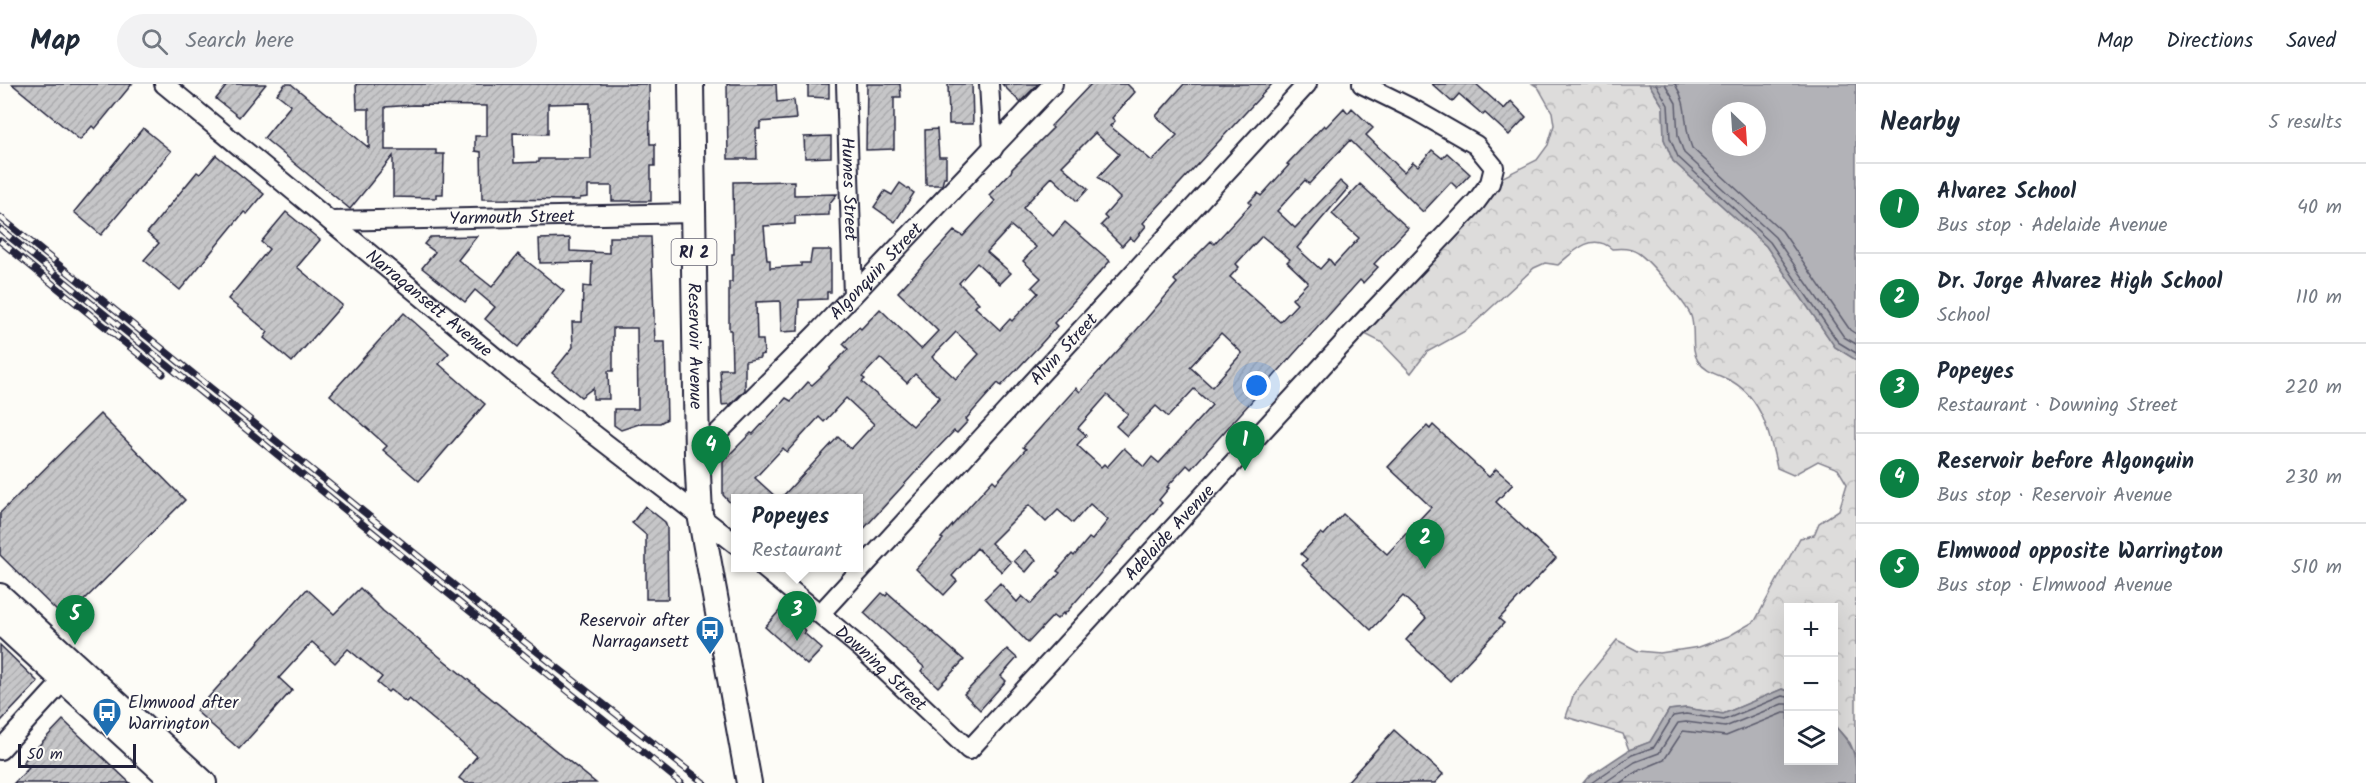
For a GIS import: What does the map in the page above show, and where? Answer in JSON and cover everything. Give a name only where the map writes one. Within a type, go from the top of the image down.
[{"type":"main road","name":"Reservoir Avenue","points":[[691,84],[700,514],[749,782]]},
{"type":"main road","points":[[0,596],[176,783]]},
{"type":"main road","points":[[0,622],[70,673],[204,783]]},
{"type":"street","name":"Narragansett Avenue","points":[[164,84],[513,372],[700,514]]},
{"type":"street","name":"Humes Street","points":[[846,84],[853,295]]},
{"type":"street","points":[[989,84],[993,149]]},
{"type":"street","name":"Algonquin Street","points":[[697,454],[853,295],[1053,84]]},
{"type":"street","name":"Alvin Street","points":[[863,567],[1306,84]]},
{"type":"street","name":"Adelaide Avenue","points":[[969,750],[1476,202],[1490,183],[1494,167],[1476,145],[1415,110],[1362,84]]},
{"type":"street","name":"Yarmouth Street","points":[[330,221],[693,213]]},
{"type":"street","points":[[700,514],[731,541]]},
{"type":"street","name":"Downing Street","points":[[770,572],[861,648],[969,750]]},
{"type":"street","name":"Alvin Street","points":[[820,614],[859,572]]},
{"type":"street","points":[[0,750],[70,673]]},
{"type":"green space","points":[[1533,84],[1649,84],[1663,106],[1664,139],[1673,161],[1766,246],[1835,347],[1856,360],[1856,757],[1850,743],[1838,730],[1838,603],[1784,603],[1784,690],[1723,714],[1686,708],[1669,710],[1650,742],[1629,750],[1623,734],[1566,717],[1574,693],[1617,640],[1638,651],[1660,653],[1699,647],[1729,636],[1755,621],[1800,538],[1814,535],[1819,523],[1839,510],[1847,484],[1838,469],[1818,461],[1793,475],[1777,468],[1768,431],[1752,399],[1733,382],[1701,365],[1694,351],[1693,327],[1688,310],[1659,273],[1643,257],[1632,250],[1612,249],[1597,242],[1577,249],[1558,265],[1545,263],[1534,268],[1467,330],[1427,352],[1411,373],[1381,342],[1357,330],[1491,183],[1537,160],[1548,145],[1554,125],[1552,112],[1538,87]]},
{"type":"water","points":[[1649,84],[1856,84],[1856,360],[1835,347],[1766,246],[1673,161],[1664,139],[1663,106]]},
{"type":"water","points":[[1784,690],[1784,765],[1838,765],[1838,730],[1853,751],[1856,783],[1583,783],[1588,777],[1629,750],[1650,742],[1669,710],[1686,708],[1723,714]]},
{"type":"building","points":[[12,84],[132,84],[95,129],[92,126],[80,140]]},
{"type":"building","points":[[228,84],[266,84],[239,117],[216,99]]},
{"type":"building","points":[[285,84],[291,84],[369,148],[369,109],[357,109],[356,84],[649,84],[650,144],[655,144],[655,166],[651,166],[651,201],[612,201],[612,186],[588,186],[588,197],[580,198],[580,200],[482,199],[481,152],[475,151],[475,136],[487,136],[487,106],[414,105],[385,107],[385,150],[436,150],[436,154],[444,154],[443,194],[436,194],[436,198],[393,197],[393,156],[350,209],[264,138],[291,105],[277,94]],"holes":[[[590,103],[591,159],[539,159],[539,162],[514,163],[513,133],[548,134],[548,104]]]},
{"type":"building","points":[[727,84],[776,84],[777,102],[794,100],[796,119],[760,122],[760,129],[756,129],[757,159],[728,159]]},
{"type":"building","points":[[808,84],[829,84],[829,98],[808,97]]},
{"type":"building","points":[[867,84],[900,84],[901,97],[894,97],[894,149],[866,150]]},
{"type":"building","points":[[948,84],[972,84],[973,124],[949,124]]},
{"type":"building","points":[[1002,84],[1038,84],[1020,102]]},
{"type":"building","points":[[1091,84],[1127,84],[1135,92],[1112,118],[1115,121],[1110,126],[1152,161],[1177,135],[1156,116],[1184,84],[1272,84],[1143,223],[1146,226],[1134,241],[1130,237],[1122,246],[1101,225],[1107,219],[1104,216],[1120,198],[1098,177],[1119,154],[1095,133],[1062,166],[1088,189],[1077,201],[1052,177],[1028,202],[1023,208],[1053,236],[1065,222],[1110,261],[1054,323],[1057,326],[1039,346],[1001,386],[998,383],[966,419],[968,421],[957,433],[954,431],[863,530],[863,494],[785,494],[838,437],[851,449],[874,424],[846,398],[824,422],[819,417],[787,452],[783,448],[755,478],[773,494],[731,494],[731,504],[723,495],[723,461],[751,433],[753,434],[786,398],[791,401],[808,382],[812,385],[822,376],[848,349],[843,344],[880,309],[921,349],[938,331],[898,292],[954,231],[963,236],[995,201],[989,195],[1053,128],[1051,126]],"holes":[[[1011,226],[1036,247],[1023,261],[1041,278],[1032,287],[1038,293],[1012,321],[1010,319],[1000,330],[975,307],[979,303],[959,283],[977,263],[1000,284],[1011,273],[987,252]],[[956,332],[979,354],[956,379],[932,357]],[[880,358],[907,383],[915,374],[940,397],[913,426],[862,382],[865,379],[862,377]]]},
{"type":"building","points":[[1432,84],[1476,84],[1504,109],[1511,101],[1526,117],[1509,135],[1459,94],[1452,102]]},
{"type":"building","points":[[1344,108],[1348,113],[1352,108],[1373,128],[1366,135],[1404,172],[1413,162],[1418,166],[1432,150],[1442,158],[1447,153],[1470,174],[1457,188],[1451,182],[1423,212],[1350,140],[1309,184],[1305,180],[1277,211],[1295,228],[1340,181],[1348,188],[1297,248],[1320,269],[1329,259],[1334,265],[1359,238],[1332,214],[1360,184],[1408,228],[1374,264],[1378,267],[1363,283],[1360,280],[1191,469],[1187,465],[1167,487],[1169,488],[1159,500],[1162,503],[1064,615],[1063,613],[1057,619],[1053,616],[1028,643],[985,598],[1000,583],[1017,602],[1022,596],[1031,604],[1060,573],[1057,571],[1072,554],[1074,556],[1089,538],[1092,540],[1108,520],[1090,504],[1073,523],[1058,510],[1046,522],[1029,505],[991,543],[1011,562],[1002,572],[977,548],[952,576],[957,581],[944,595],[916,569],[943,539],[941,538],[993,480],[996,483],[1026,449],[1023,447],[1076,388],[1080,392],[1134,333],[1177,283],[1174,280],[1188,264],[1211,241],[1214,244],[1251,204],[1249,202],[1258,193],[1261,196],[1302,148],[1324,125],[1326,127]],"holes":[[[1262,236],[1290,259],[1287,262],[1308,282],[1292,299],[1297,304],[1280,322],[1230,277],[1239,267],[1236,264]],[[1221,333],[1242,353],[1212,387],[1190,367]],[[1194,389],[1212,405],[1159,463],[1152,457],[1144,467],[1124,448],[1107,467],[1104,464],[1101,467],[1077,445],[1086,435],[1078,428],[1107,395],[1128,414],[1116,426],[1127,436],[1156,406],[1168,417]]]},
{"type":"building","points":[[143,128],[171,151],[101,235],[74,212]]},
{"type":"building","points":[[937,129],[939,157],[946,157],[946,177],[942,185],[926,185],[925,130]]},
{"type":"building","points":[[831,136],[831,157],[805,158],[804,137]]},
{"type":"building","points":[[216,155],[264,194],[247,214],[244,212],[180,290],[144,260],[159,243],[147,233],[197,172],[200,174]]},
{"type":"building","points":[[794,181],[794,195],[837,194],[829,204],[829,215],[795,216],[795,224],[764,226],[767,260],[770,260],[770,268],[801,266],[801,263],[810,263],[812,250],[831,250],[831,292],[827,292],[827,299],[799,300],[798,331],[781,332],[780,301],[756,302],[757,340],[763,340],[764,354],[760,355],[760,358],[745,361],[745,390],[731,404],[722,405],[720,369],[732,369],[729,282],[732,282],[732,254],[734,254],[733,182]]},
{"type":"building","points":[[900,183],[914,193],[895,222],[874,207],[885,191],[892,195]]},
{"type":"building","points":[[286,212],[320,240],[297,267],[342,305],[292,362],[264,338],[268,332],[228,299],[269,249],[261,242]]},
{"type":"building","points":[[477,236],[458,260],[492,287],[518,254],[564,291],[518,347],[485,319],[495,307],[475,290],[465,302],[422,268],[435,252],[424,244],[430,237]]},
{"type":"building","points":[[609,237],[651,237],[655,342],[665,342],[667,419],[660,423],[642,423],[621,430],[614,425],[614,409],[638,409],[637,328],[613,328],[613,371],[608,371],[609,399],[593,399],[593,388],[581,397],[552,373],[573,347],[572,322],[582,322],[583,286],[591,287],[592,262],[540,263],[539,239],[570,238],[570,251],[609,253]]},
{"type":"building","points":[[404,313],[449,353],[439,364],[485,404],[419,481],[383,450],[387,446],[330,395]]},
{"type":"building","points":[[100,414],[185,500],[65,619],[0,555],[0,513]]},
{"type":"building","points":[[1433,425],[1489,477],[1496,469],[1513,484],[1496,502],[1556,558],[1499,619],[1504,623],[1450,681],[1406,640],[1426,618],[1403,596],[1371,630],[1302,565],[1307,559],[1301,554],[1321,533],[1324,535],[1343,514],[1387,554],[1431,507],[1388,467],[1427,426],[1430,429]]},
{"type":"building","points":[[645,506],[665,522],[667,528],[668,599],[646,599],[646,535],[632,523]]},
{"type":"building","points":[[1025,550],[1036,560],[1026,572],[1014,561]]},
{"type":"building","points":[[360,588],[383,611],[596,783],[466,783],[459,778],[477,756],[409,699],[406,702],[377,683],[382,677],[348,649],[335,663],[312,642],[279,678],[292,690],[239,749],[196,711],[307,589],[334,614]]},
{"type":"building","points":[[882,593],[886,596],[888,593],[964,660],[938,687],[921,671],[924,667],[864,613]]},
{"type":"building","points":[[781,609],[822,649],[807,665],[765,627]]},
{"type":"building","points":[[0,645],[38,682],[0,722]]},
{"type":"building","points":[[1007,649],[1017,658],[1001,676],[1006,681],[980,710],[964,694]]},
{"type":"building","points":[[63,720],[130,783],[14,783],[29,768],[23,762]]},
{"type":"building","points":[[1394,730],[1443,774],[1435,783],[1346,783]]},
{"type":"railway","points":[[0,217],[507,628],[704,783]]},
{"type":"railway","points":[[0,229],[681,783]]},
{"type":"railway","points":[[0,241],[163,374]]},
{"type":"place","name":"Alvarez School","points":[[1245,471]]},
{"type":"place","name":"Reservoir before Algonquin","points":[[711,476]]},
{"type":"place","name":"Dr. Jorge Alvarez High School","points":[[1425,569]]},
{"type":"place","name":"Popeyes","points":[[797,641]]},
{"type":"place","name":"Elmwood opposite Warrington","points":[[75,645]]},
{"type":"place","name":"Reservoir after Narragansett","points":[[710,656]]},
{"type":"place","name":"Elmwood after Warrington","points":[[107,738]]}]
